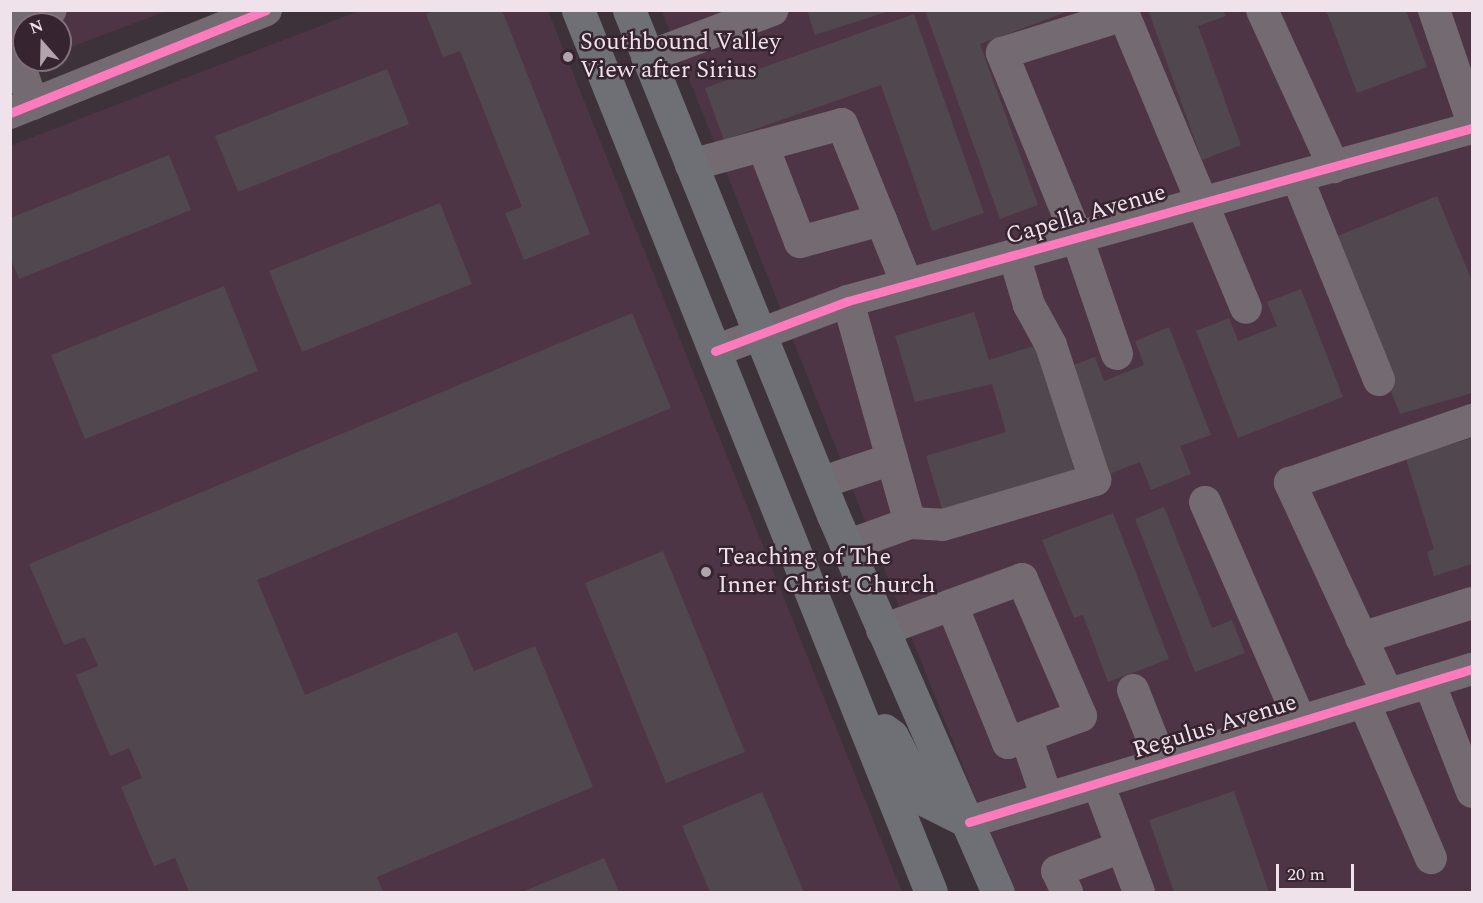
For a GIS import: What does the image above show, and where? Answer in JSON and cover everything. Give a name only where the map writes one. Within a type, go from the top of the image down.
[{"type":"main road","points":[[578,10],[931,892]]},
{"type":"main road","points":[[629,10],[846,546],[998,892]]},
{"type":"main road","points":[[647,182],[691,165]]},
{"type":"main road","points":[[747,433],[791,414]]},
{"type":"main road","points":[[860,714],[892,736],[916,790],[929,803],[969,822]]},
{"type":"street","points":[[10,27],[51,10]]},
{"type":"street","points":[[10,39],[22,108],[266,10]]},
{"type":"street","points":[[647,57],[773,10]]},
{"type":"street","points":[[1263,10],[1334,166]]},
{"type":"street","points":[[1434,10],[1470,134]]},
{"type":"street","points":[[1117,354],[1077,237],[1002,53],[1124,15],[1200,203],[1246,309]]},
{"type":"street","points":[[691,165],[842,124],[907,284]]},
{"type":"street","name":"Capella Avenue","points":[[715,351],[848,301],[907,284],[1334,166],[1470,134]]},
{"type":"street","points":[[763,146],[800,242],[881,220]]},
{"type":"street","points":[[1297,177],[1379,380]]},
{"type":"street","points":[[846,546],[910,523],[942,525],[1095,480],[1051,345],[1029,305],[1014,255]]},
{"type":"street","points":[[848,301],[910,523]]},
{"type":"street","points":[[1431,858],[1376,699],[1361,638],[1290,483],[1473,420]]},
{"type":"street","points":[[820,483],[892,459]]},
{"type":"street","points":[[1205,502],[1300,721]]},
{"type":"street","points":[[882,630],[1022,579],[1081,716],[1008,744],[952,605]]},
{"type":"street","points":[[1361,638],[1473,603]]},
{"type":"street","name":"Regulus Avenue","points":[[969,822],[1473,669]]},
{"type":"street","points":[[1429,682],[1473,792]]},
{"type":"street","points":[[1133,690],[1162,763]]},
{"type":"street","points":[[1026,737],[1047,798]]},
{"type":"street","points":[[1098,783],[1139,892]]},
{"type":"street","points":[[1066,892],[1057,871],[1122,847]]},
{"type":"shaded area","points":[[11,11],[166,11],[72,46],[72,12],[12,12],[11,71]]},
{"type":"shaded area","points":[[359,11],[548,11],[902,892],[11,892],[10,146]]},
{"type":"shaded area","points":[[662,11],[1472,11],[1472,892],[1013,892]]},
{"type":"building","points":[[434,10],[502,10],[590,234],[524,260],[505,213],[522,207],[460,51],[443,57],[426,14]]},
{"type":"building","points":[[807,10],[888,10],[889,11],[815,35]]},
{"type":"building","points":[[934,10],[1072,10],[980,44],[1038,205],[1000,219],[926,13]]},
{"type":"building","points":[[1148,10],[1223,10],[1226,16],[1198,26],[1241,145],[1202,160]]},
{"type":"building","points":[[1326,10],[1406,10],[1427,67],[1357,93]]},
{"type":"building","points":[[914,14],[984,213],[932,231],[881,85],[724,140],[705,88]]},
{"type":"building","points":[[387,69],[409,124],[238,192],[215,136]]},
{"type":"building","points":[[169,155],[191,210],[19,279],[10,257],[10,218]]},
{"type":"building","points":[[1437,196],[1472,281],[1472,393],[1400,414],[1330,239]]},
{"type":"building","points":[[440,203],[472,284],[302,352],[269,271]]},
{"type":"building","points":[[224,286],[258,371],[85,439],[51,355]]},
{"type":"building","points":[[1301,289],[1343,397],[1238,438],[1196,331],[1229,318],[1238,341],[1277,326],[1267,302]]},
{"type":"building","points":[[974,312],[989,360],[1037,345],[1075,472],[943,512],[926,456],[1006,432],[992,384],[915,402],[895,336]]},
{"type":"building","points":[[632,313],[671,408],[257,580],[305,695],[457,632],[474,671],[535,646],[593,787],[377,877],[383,892],[189,892],[175,858],[154,866],[121,787],[142,778],[129,748],[110,756],[76,675],[98,666],[85,637],[64,645],[29,564]]},
{"type":"building","points":[[1169,327],[1211,435],[1180,446],[1191,474],[1151,490],[1140,462],[1104,476],[1063,369],[1095,357],[1104,381],[1144,365],[1135,341]]},
{"type":"building","points":[[1472,438],[1472,564],[1434,576],[1427,552],[1434,549],[1406,459]]},
{"type":"building","points":[[1164,507],[1212,628],[1232,620],[1245,653],[1195,672],[1135,519]]},
{"type":"building","points":[[1113,513],[1169,659],[1108,682],[1083,615],[1074,618],[1042,540]]},
{"type":"building","points":[[663,551],[745,752],[666,783],[585,583]]},
{"type":"building","points":[[1234,791],[1269,892],[1174,892],[1149,820]]},
{"type":"building","points":[[762,792],[804,892],[710,892],[682,826]]},
{"type":"building","points":[[604,858],[619,892],[522,892]]},
{"type":"cycle path","points":[[10,113],[266,10]]},
{"type":"cycle path","points":[[715,351],[848,301],[1472,128]]},
{"type":"cycle path","points":[[969,822],[1472,669]]},
{"type":"place","name":"Southbound Valley View after Sirius","points":[[568,57]]},
{"type":"place","name":"Teaching of The Inner Christ Church","points":[[706,572]]}]
